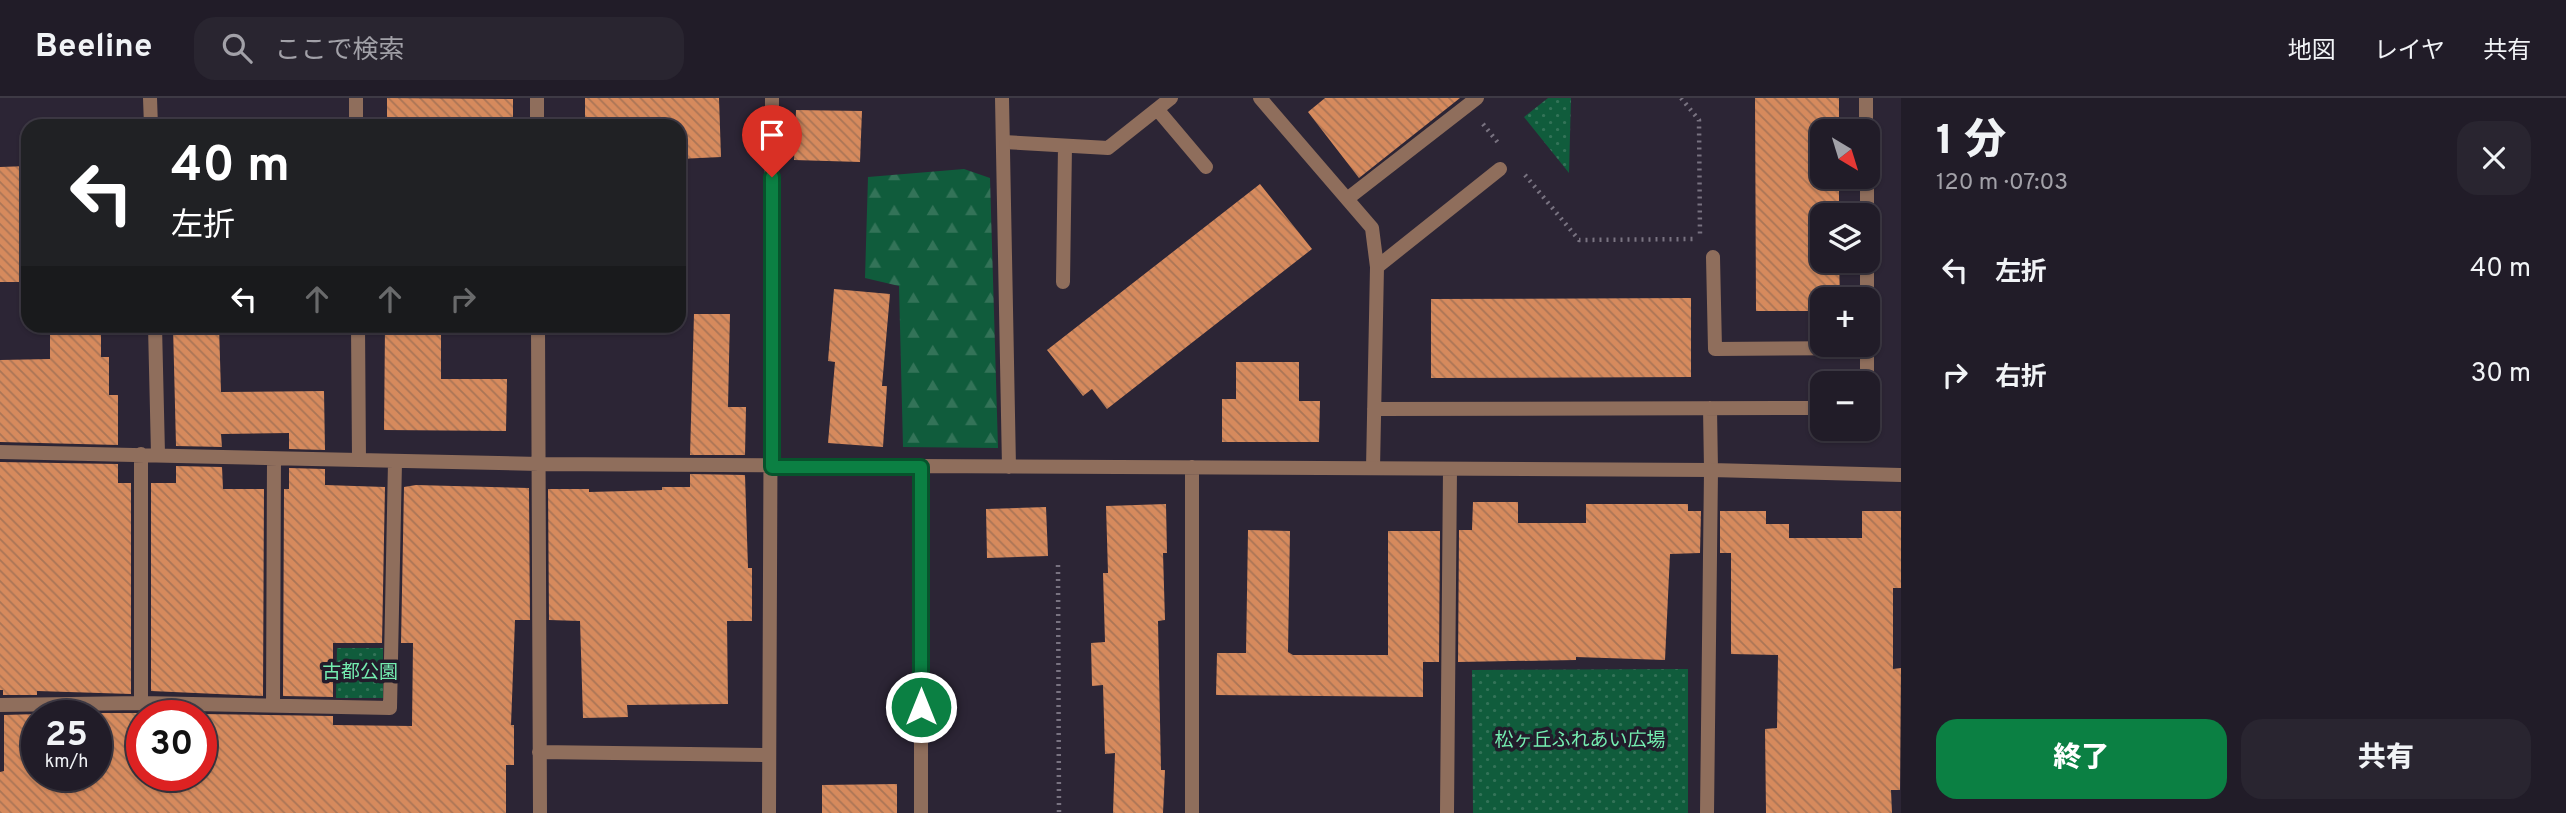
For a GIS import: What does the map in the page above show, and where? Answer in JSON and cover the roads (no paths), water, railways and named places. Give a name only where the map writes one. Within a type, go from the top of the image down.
[{"type":"street","points":[[150,98],[151,119]]},
{"type":"street","points":[[356,98],[356,119]]},
{"type":"street","points":[[537,98],[537,119]]},
{"type":"street","points":[[769,813],[772,98]]},
{"type":"street","points":[[1002,98],[1009,467]]},
{"type":"street","points":[[1003,142],[1108,148],[1171,98]]},
{"type":"street","points":[[1260,98],[1372,228],[1377,267],[1373,468]]},
{"type":"street","points":[[1866,98],[1866,119]]},
{"type":"street","points":[[1347,199],[1472,102]]},
{"type":"street","points":[[1157,109],[1206,167]]},
{"type":"street","points":[[1063,282],[1065,146]]},
{"type":"street","points":[[1377,267],[1500,169]]},
{"type":"street","points":[[1713,257],[1715,349],[1810,348]]},
{"type":"street","points":[[155,333],[158,454]]},
{"type":"street","points":[[358,333],[359,460]]},
{"type":"street","points":[[538,333],[540,813]]},
{"type":"street","points":[[1707,813],[1710,408]]},
{"type":"street","points":[[1374,409],[1810,408]]},
{"type":"street","points":[[0,452],[158,454],[274,460],[772,467],[1711,470],[1901,475]]},
{"type":"street","points":[[141,454],[141,700]]},
{"type":"street","points":[[273,705],[274,460]]},
{"type":"street","points":[[217,704],[390,708],[395,461]]},
{"type":"street","points":[[921,467],[921,813]]},
{"type":"street","points":[[1192,467],[1192,813]]},
{"type":"street","points":[[1447,813],[1450,470]]},
{"type":"street","points":[[0,705],[126,703]]},
{"type":"street","points":[[539,752],[768,755]]},
{"type":"park label","name":"古都公園","points":[[360,673]]},
{"type":"park label","name":"松ヶ丘ふれあい広場","points":[[1580,741]]}]
